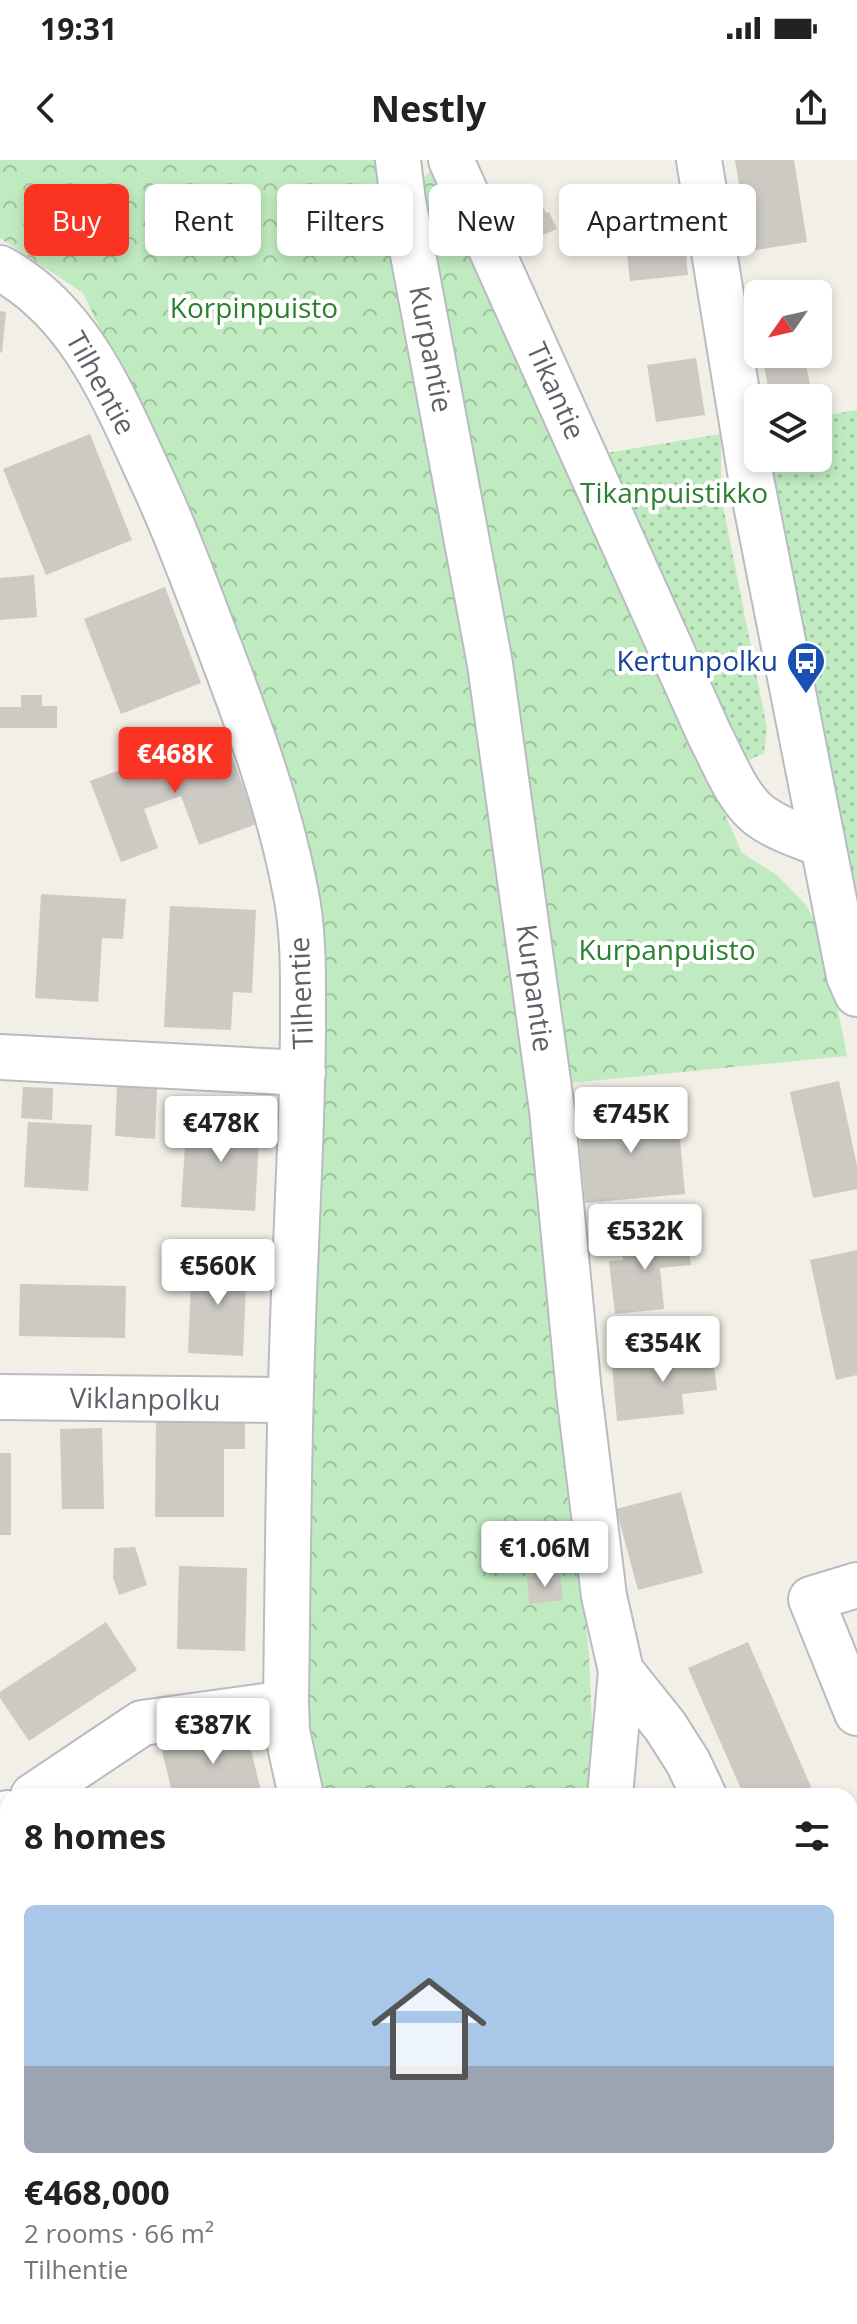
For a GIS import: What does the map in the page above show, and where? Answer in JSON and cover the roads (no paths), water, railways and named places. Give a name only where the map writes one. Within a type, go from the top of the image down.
[{"type":"street","name":"Kurpantie","points":[[398,160],[403,201],[490,664],[552,1110],[579,1393],[604,1596],[621,1671],[665,1726],[700,1788]]},
{"type":"street","name":"Tikantie","points":[[451,160],[711,738],[755,813],[823,845]]},
{"type":"street","points":[[699,160],[752,484],[849,976],[857,994]]},
{"type":"street","name":"Tilhentie","points":[[0,268],[42,295],[63,316],[127,425],[172,522],[247,720],[279,820],[296,892],[303,963],[303,1073],[289,1400],[286,1703],[287,1731],[299,1788]]},
{"type":"street","points":[[0,1057],[303,1073]]},
{"type":"street","name":"Viklanpolku","points":[[0,1397],[289,1400]]},
{"type":"street","points":[[857,1585],[811,1599],[857,1713]]},
{"type":"street","points":[[611,1788],[621,1671]]},
{"type":"street","points":[[45,1788],[142,1723],[286,1703]]},
{"type":"place","name":"Kertunpolku","points":[[806,695]]},
{"type":"park label","name":"Korpinpuisto","points":[[254,308]]},
{"type":"park label","name":"Tikanpuistikko","points":[[674,493]]},
{"type":"park label","name":"Kurpanpuisto","points":[[667,950]]}]
